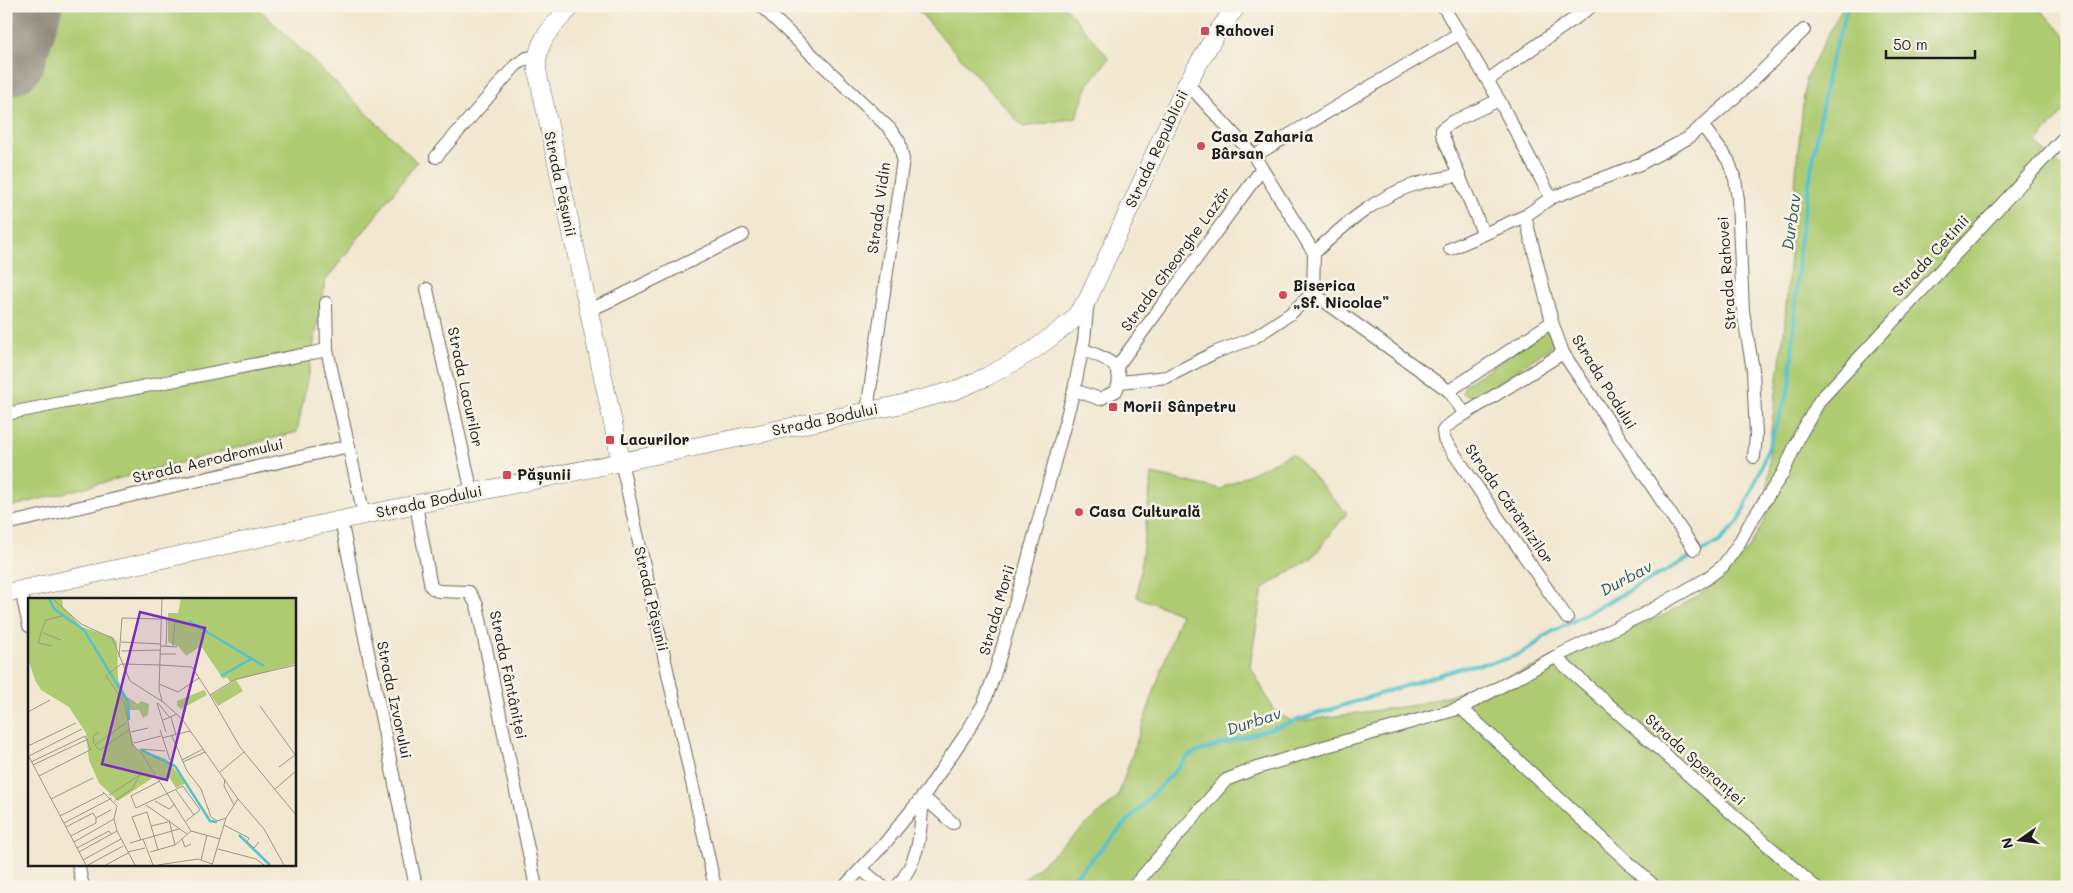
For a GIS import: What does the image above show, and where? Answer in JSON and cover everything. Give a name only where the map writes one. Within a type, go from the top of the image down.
[{"type":"main road","points":[[536,57],[544,38],[572,6]]},
{"type":"main road","name":"Strada Republicii","points":[[1088,299],[1187,83],[1218,31],[1237,6]]},
{"type":"main road","name":"Strada Pășunii","points":[[536,57],[538,82],[620,461]]},
{"type":"main road","name":"Strada Bodului","points":[[14,591],[416,504],[867,411],[956,390],[986,378],[1035,349],[1072,320],[1088,299]]},
{"type":"street","name":"Strada Vidin","points":[[761,6],[889,128],[899,141],[903,159],[867,411]]},
{"type":"street","points":[[1443,6],[1488,80],[1550,198]]},
{"type":"street","points":[[1488,80],[1592,6]]},
{"type":"street","points":[[1450,249],[1525,216],[1550,198],[1640,164],[1688,138],[1743,90],[1804,30]]},
{"type":"street","points":[[1254,156],[1460,33]]},
{"type":"street","points":[[436,157],[516,65],[527,58],[536,57]]},
{"type":"street","points":[[1120,382],[1167,378],[1216,352],[1252,339],[1290,314],[1313,293],[1314,253],[1254,156],[1187,83]]},
{"type":"street","points":[[1483,233],[1442,134],[1442,129],[1452,122],[1499,100]]},
{"type":"street","name":"Strada Rahovei","points":[[1702,125],[1728,160],[1735,179],[1738,200],[1743,311],[1753,370],[1756,436],[1754,457]]},
{"type":"street","name":"Strada Cetinii","points":[[1133,887],[1226,780],[1327,746],[1461,708],[1555,657],[1689,590],[1723,566],[1783,473],[1800,435],[1820,400],[2067,134]]},
{"type":"street","name":"Strada Gheorghe Lazăr","points":[[1116,368],[1262,169]]},
{"type":"street","points":[[1314,253],[1352,220],[1389,197],[1413,185],[1459,175]]},
{"type":"street","name":"Strada Podului","points":[[1525,216],[1552,322],[1564,353],[1694,548]]},
{"type":"street","points":[[587,311],[743,235]]},
{"type":"street","name":"Strada Lacurilor","points":[[428,289],[472,493]]},
{"type":"street","points":[[1313,293],[1449,391],[1465,414],[1564,353]]},
{"type":"street","name":"Strada Morii","points":[[844,887],[862,870],[923,797],[967,732],[988,694],[1024,574],[1074,390],[1083,343],[1088,299]]},
{"type":"street","points":[[326,303],[328,350],[364,515]]},
{"type":"street","points":[[1072,320],[1083,343],[1109,360],[1116,368],[1120,382],[1116,391],[1100,399],[1074,390]]},
{"type":"street","points":[[1449,391],[1552,322]]},
{"type":"street","points":[[6,414],[328,350]]},
{"type":"street","name":"Strada Cărămizilor","points":[[1465,414],[1444,428],[1444,439],[1567,618]]},
{"type":"street","name":"Strada Aerodromului","points":[[6,524],[349,446]]},
{"type":"street","name":"Strada Pășunii","points":[[620,461],[714,887]]},
{"type":"street","name":"Strada Fântâniței","points":[[416,504],[431,587],[438,591],[469,592],[478,605],[536,887]]},
{"type":"street","name":"Strada Izvorului","points":[[341,520],[416,887]]},
{"type":"street","points":[[14,591],[28,624]]},
{"type":"street","name":"Strada Speranței","points":[[1555,657],[1815,887]]},
{"type":"street","points":[[1461,708],[1656,887]]},
{"type":"street","points":[[923,797],[953,823]]},
{"type":"street","points":[[897,887],[907,874],[917,854],[923,797]]},
{"type":"street","points":[[78,866],[83,887]]},
{"type":"street","points":[[862,870],[883,887]]},
{"type":"green space","points":[[6,6],[256,6],[417,162],[326,280],[297,432],[6,508]]},
{"type":"green space","points":[[914,6],[1064,6],[1109,58],[1088,85],[1076,118],[1023,127]]},
{"type":"green space","points":[[1843,6],[2037,6],[2067,38],[2067,108],[2036,143],[2067,172],[2067,887],[1015,887],[1117,798],[1181,614],[1137,597],[1152,474],[1220,489],[1292,453],[1347,513],[1312,558],[1263,588],[1250,665],[1274,711],[1293,722],[1415,705],[1492,683],[1664,615],[1701,594],[1728,572],[1749,548],[1766,518],[1771,431],[1784,333],[1797,160],[1806,77]]},
{"type":"green space","points":[[1549,329],[1554,345],[1495,385],[1472,396],[1462,393],[1466,384]]},
{"type":"waterway","name":"Durbav","points":[[1065,887],[1191,754],[1467,666],[1499,661],[1518,655],[1545,636],[1719,542],[1738,523],[1760,471],[1790,386],[1800,237],[1828,71],[1848,6]]},
{"type":"runway","points":[[6,56],[22,6]]},
{"type":"place","name":"Rahovei","points":[[1205,31]]},
{"type":"place","name":"Casa Zaharia Bârsan","points":[[1201,146]]},
{"type":"place","name":"Biserica „Sf. Nicolae”","points":[[1283,295]]},
{"type":"place","name":"Morii Sânpetru","points":[[1113,407]]},
{"type":"place","name":"Lacurilor","points":[[610,440]]},
{"type":"place","name":"Pășunii","points":[[507,475]]},
{"type":"place","name":"Casa Culturală","points":[[1079,512]]}]
